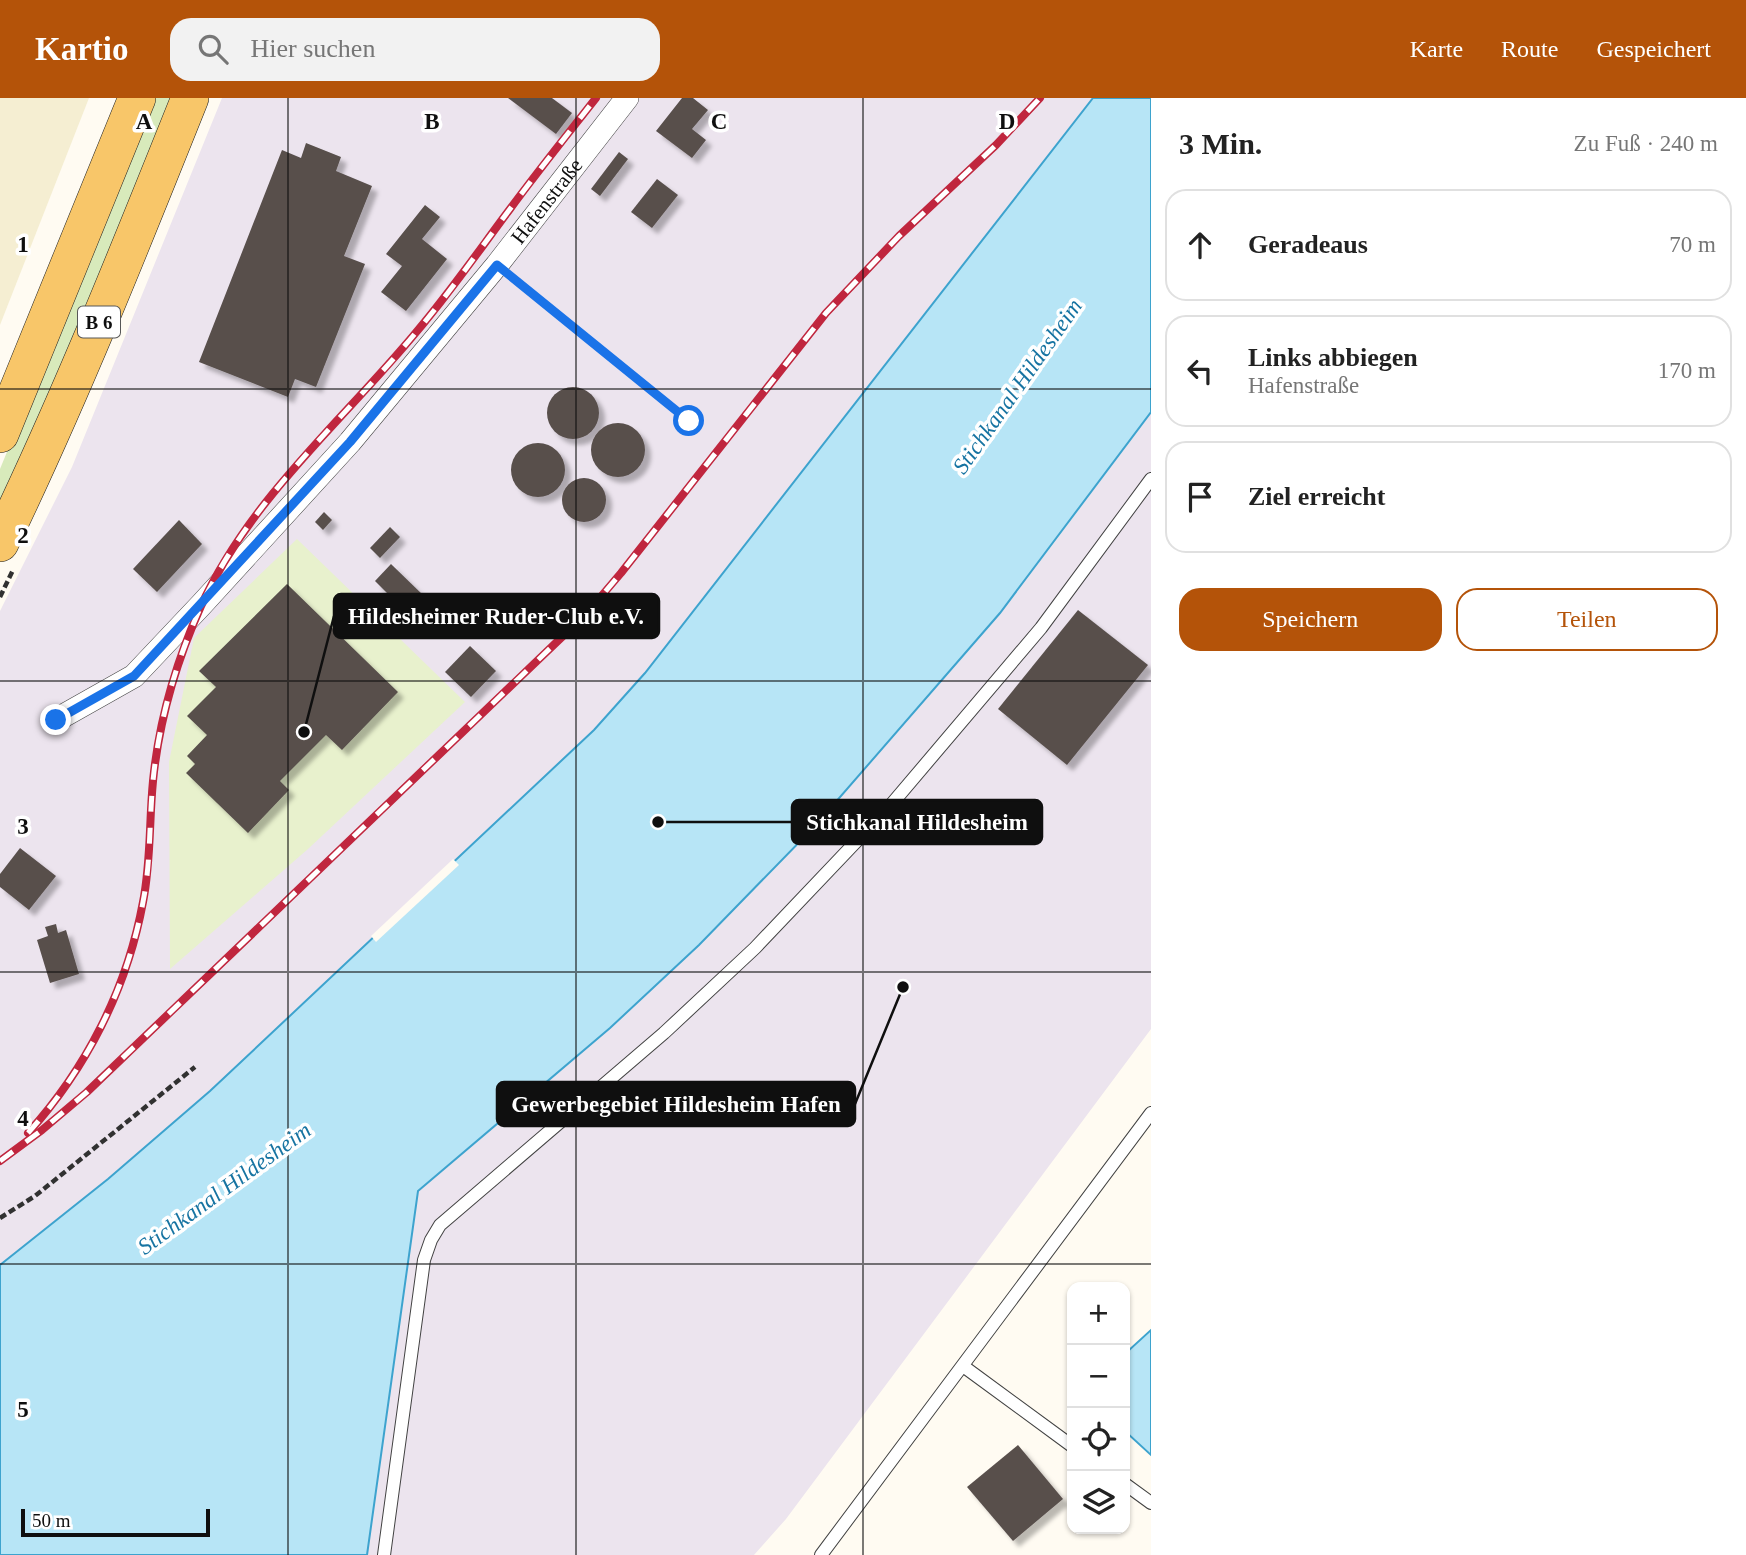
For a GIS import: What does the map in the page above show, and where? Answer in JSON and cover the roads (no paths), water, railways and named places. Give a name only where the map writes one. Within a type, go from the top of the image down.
[{"type":"main road","name":"B 6","points":[[0,434],[137,98]]},
{"type":"main road","name":"B 6","points":[[0,543],[56,423],[128,255],[190,98]]},
{"type":"street","name":"Hafenstraße","points":[[56,720],[134,676],[350,442],[497,265],[627,98]]},
{"type":"lane","points":[[384,1555],[424,1260],[430,1240],[440,1224],[664,1033],[755,948],[890,806],[1041,628],[1151,479]]},
{"type":"lane","points":[[821,1555],[1151,1113]]},
{"type":"lane","points":[[963,1366],[1067,1442]]},
{"type":"lane","points":[[1130,1488],[1151,1503]]},
{"type":"water","points":[[1093,98],[1151,98],[1151,412],[1000,613],[814,827],[699,945],[610,1028],[418,1191],[367,1555],[0,1555],[0,1265],[108,1179],[210,1091],[594,730],[645,673]]},
{"type":"water","points":[[1151,1330],[1151,1455],[1130,1436],[1130,1349]]},
{"type":"railway","points":[[28,1133],[86,1055],[115,996],[126,966],[146,887],[153,781],[164,714],[192,627],[221,567],[245,530],[300,461],[389,363],[454,285],[596,98]]},
{"type":"railway","points":[[0,1161],[87,1092],[587,613],[826,313],[899,236],[996,145],[1040,98]]},
{"type":"place","name":"Hildesheimer Ruder-Club e.V.","points":[[304,732]]},
{"type":"place","name":"Stichkanal Hildesheim","points":[[658,822]]},
{"type":"place","name":"Gewerbegebiet Hildesheim Hafen","points":[[903,987]]}]
